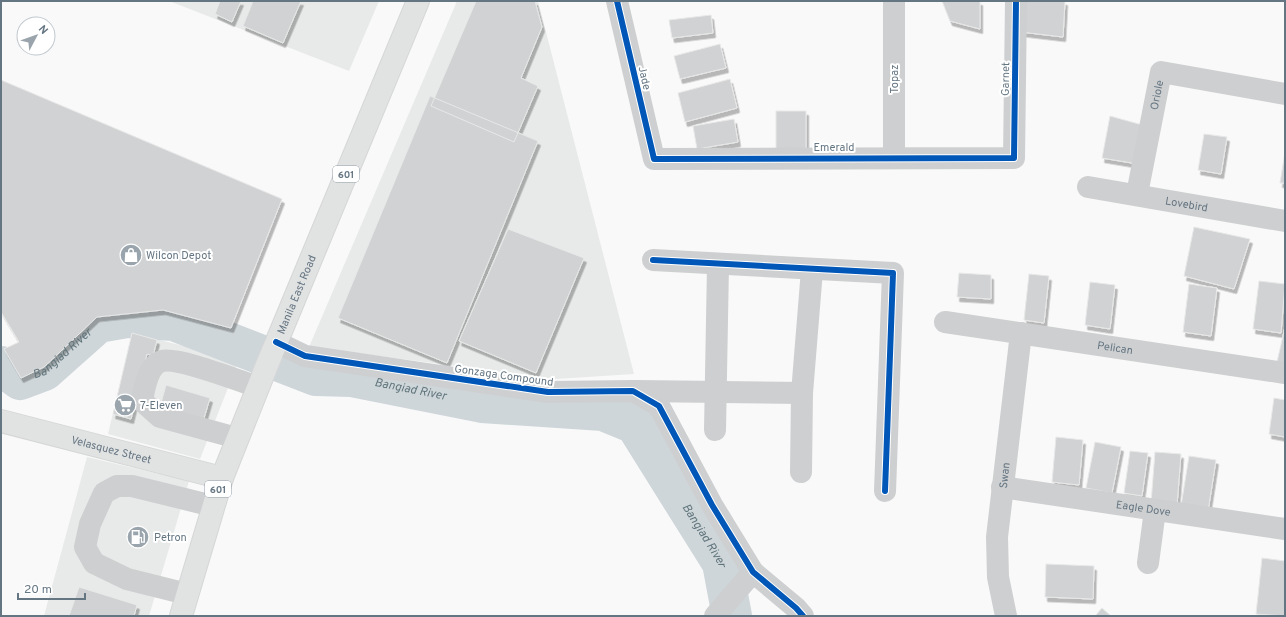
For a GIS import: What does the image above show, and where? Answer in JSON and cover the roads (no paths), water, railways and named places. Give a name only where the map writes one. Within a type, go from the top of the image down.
[{"type":"main road","name":"Manila East Road","points":[[181,616],[213,506],[237,438],[418,1]]},
{"type":"main road","name":"Velasquez Street","points":[[1,421],[222,478]]},
{"type":"street","name":"Jade","points":[[617,1],[654,159]]},
{"type":"street","name":"Topaz","points":[[894,1],[894,157]]},
{"type":"street","name":"Garnet","points":[[1014,158],[1016,1]]},
{"type":"street","name":"Oriole","points":[[1137,194],[1161,72],[1285,94]]},
{"type":"street","name":"Emerald","points":[[654,159],[894,157],[1014,158]]},
{"type":"street","name":"Lovebird","points":[[1088,187],[1137,194],[1285,221]]},
{"type":"street","points":[[653,260],[718,265],[893,273],[885,492]]},
{"type":"street","points":[[715,430],[718,265]]},
{"type":"street","points":[[801,472],[802,394],[812,270]]},
{"type":"street","name":"Pelican","points":[[945,322],[1285,373]]},
{"type":"street","name":"Swan","points":[[1006,616],[998,577],[997,537],[1020,333]]},
{"type":"street","name":"Gonzaga Compound","points":[[272,352],[548,392],[633,391],[802,394]]},
{"type":"street","points":[[237,438],[160,417],[142,401],[145,384],[153,368],[162,361],[186,363],[258,387]]},
{"type":"street","points":[[633,391],[659,406],[712,505],[752,572],[796,608],[803,616]]},
{"type":"street","points":[[187,594],[127,579],[94,563],[85,547],[90,524],[104,493],[117,486],[132,486],[213,506]]},
{"type":"street","name":"Eagle Dove","points":[[1002,488],[1285,529]]},
{"type":"street","points":[[1148,563],[1155,510]]},
{"type":"street","points":[[715,616],[752,572]]},
{"type":"waterway","name":"Bangiad River","points":[[1,366],[20,380],[44,371],[98,323],[127,318],[174,321],[316,376],[351,377],[482,403],[603,411],[635,424],[722,563],[732,616]]},
{"type":"place","name":"Wilcon Depot","points":[[131,255]]},
{"type":"place","name":"7-Eleven","points":[[125,405]]},
{"type":"place","name":"Petron","points":[[138,537]]}]
